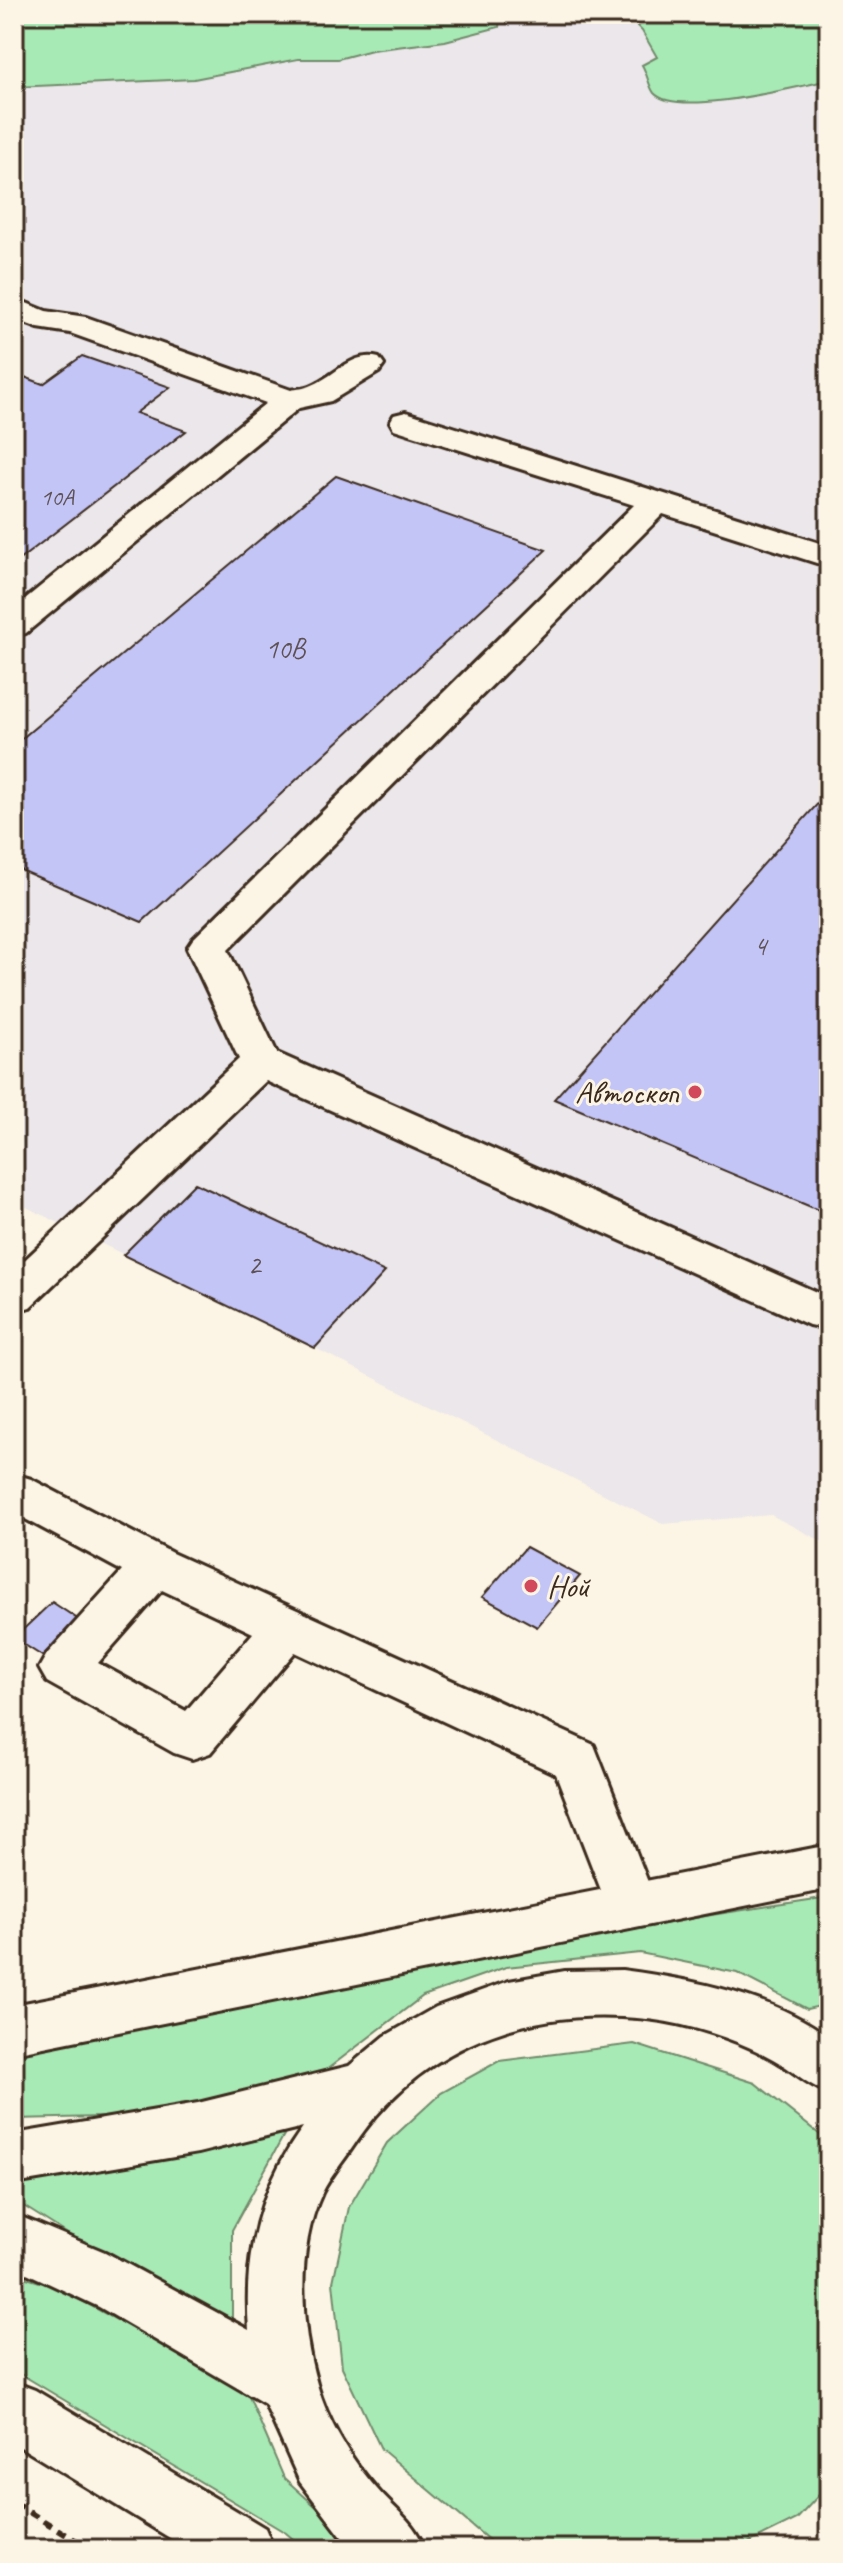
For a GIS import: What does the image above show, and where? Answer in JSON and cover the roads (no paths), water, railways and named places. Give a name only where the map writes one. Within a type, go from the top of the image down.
[{"type":"main road","points":[[14,307],[38,319],[75,324],[289,400]]},
{"type":"main road","points":[[14,626],[289,400],[320,394],[368,365]]},
{"type":"main road","points":[[406,422],[829,557]]},
{"type":"main road","points":[[657,501],[207,948],[261,1062],[825,1314],[829,1309]]},
{"type":"main road","points":[[14,1296],[261,1062]]},
{"type":"main road","points":[[14,1492],[155,1566],[576,1760],[631,1905]]},
{"type":"main road","points":[[155,1566],[64,1668],[192,1739],[286,1628]]},
{"type":"main road","points":[[14,2029],[829,1867]]},
{"type":"main road","points":[[395,2549],[374,2531],[327,2474],[304,2434],[286,2384],[275,2319],[275,2281],[284,2229],[301,2178],[356,2095],[401,2056],[448,2027],[520,2001],[580,1992],[642,1993],[709,2006],[816,2047]]},
{"type":"main road","points":[[14,2159],[198,2128],[365,2087]]},
{"type":"main road","points":[[14,2240],[68,2260],[169,2314],[286,2384]]},
{"type":"main road","points":[[14,2410],[244,2549]]},
{"type":"place","name":"Автоскоп","points":[[695,1092]]},
{"type":"place","name":"Ной","points":[[531,1586]]}]
